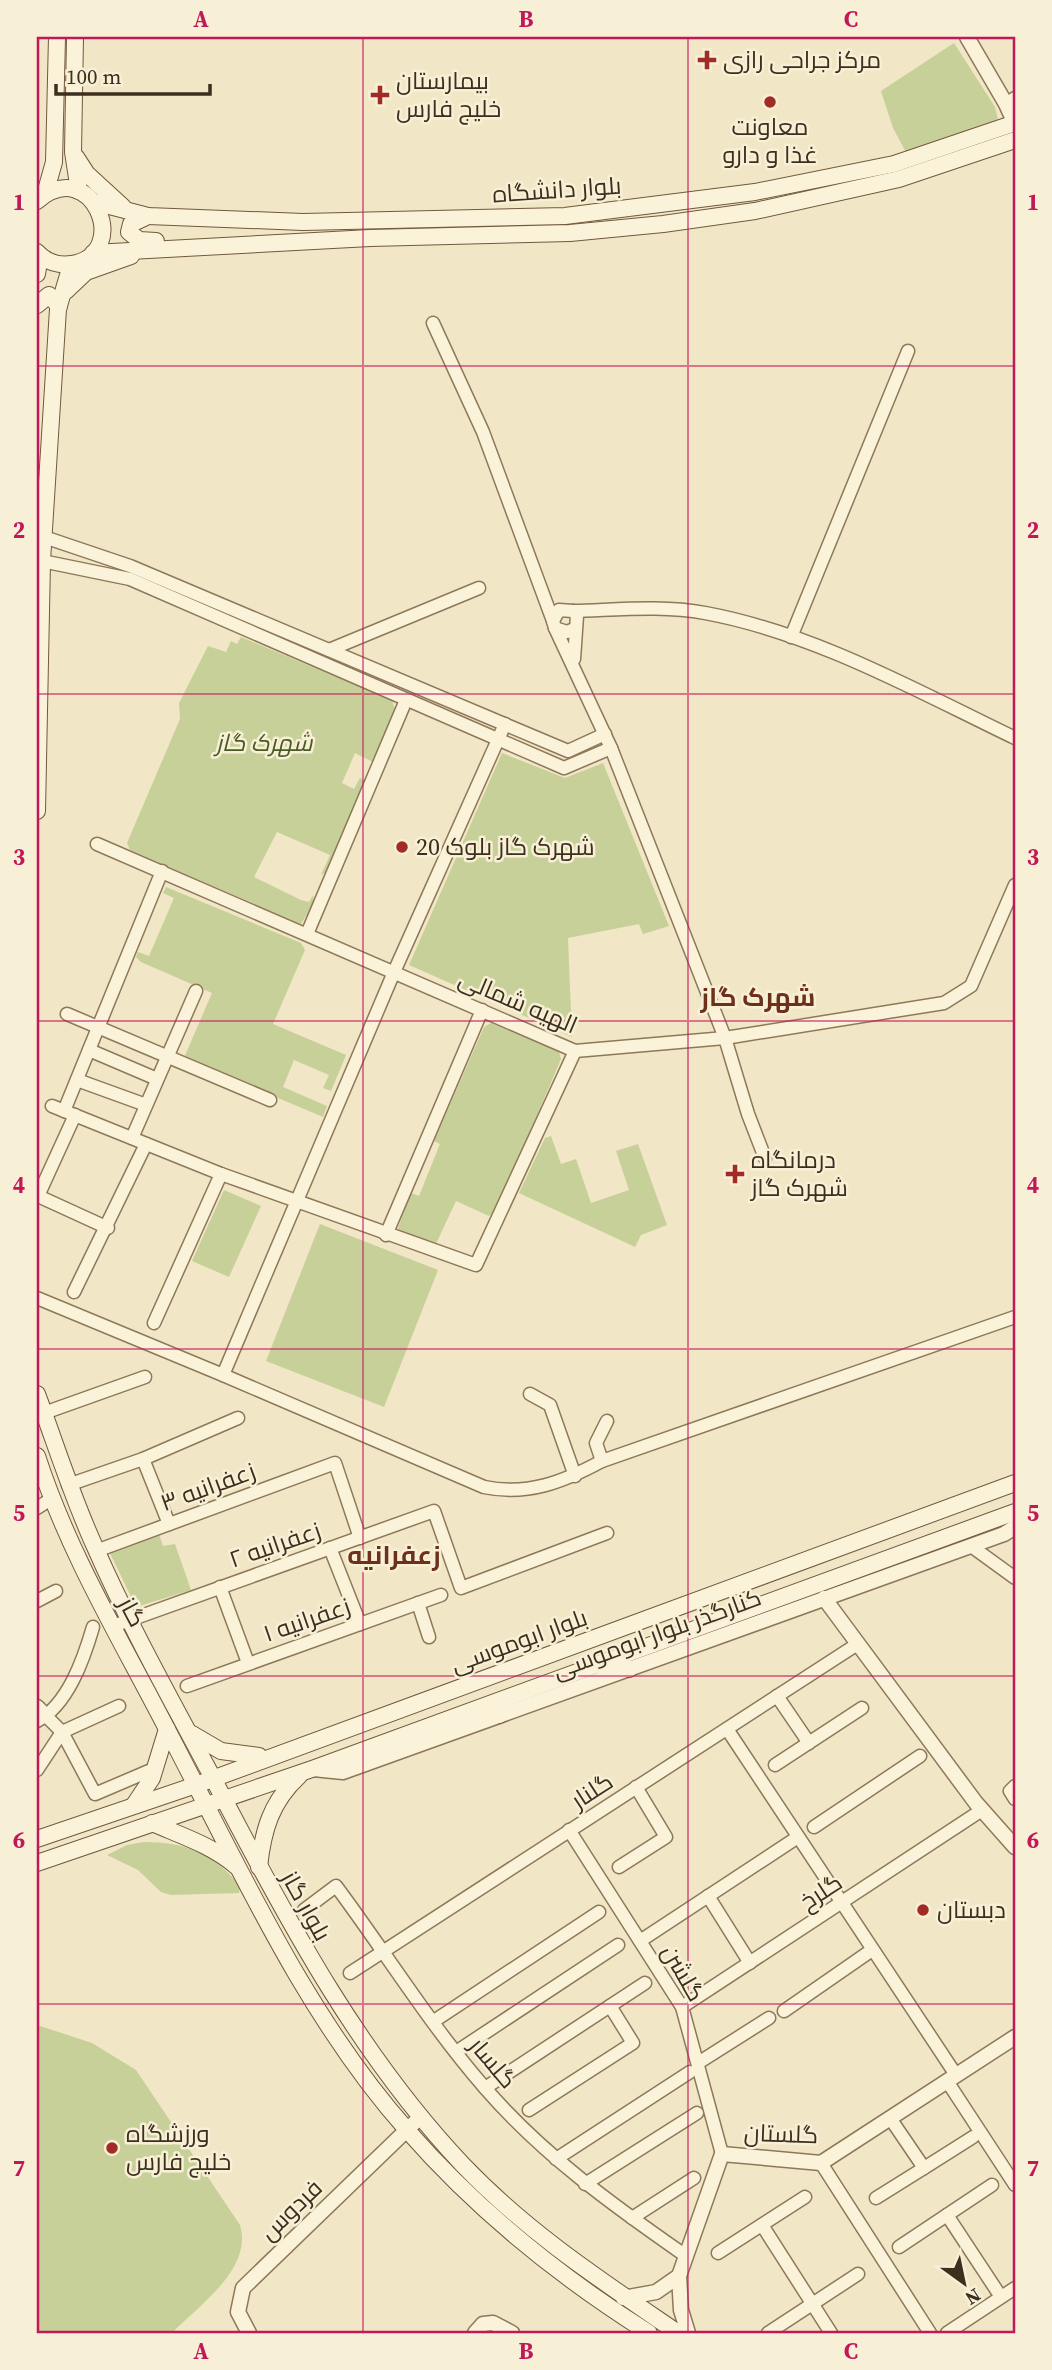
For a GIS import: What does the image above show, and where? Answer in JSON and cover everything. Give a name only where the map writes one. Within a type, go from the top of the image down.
[{"type":"main road","points":[[40,193],[54,162],[57,37]]},
{"type":"main road","points":[[75,37],[73,152],[79,191]]},
{"type":"main road","name":"بلوار دانشگاه","points":[[94,202],[148,216],[303,222],[565,216],[755,192],[894,164],[1015,124]]},
{"type":"main road","name":"بلوار دانشگاه","points":[[93,253],[154,247],[570,233],[755,211],[899,179],[1015,140]]},
{"type":"main road","points":[[54,162],[66,166],[73,152]]},
{"type":"main road","points":[[73,152],[87,174],[130,211]]},
{"type":"main road","points":[[39,254],[50,262],[71,265],[93,253],[103,233],[100,211],[94,202],[79,191],[62,189],[40,193]]},
{"type":"main road","points":[[148,216],[131,224],[131,235],[139,240],[182,246]]},
{"type":"main road","points":[[370,238],[372,219]]},
{"type":"main road","points":[[59,306],[71,285],[86,272],[154,247]]},
{"type":"main road","points":[[37,274],[39,254]]},
{"type":"main road","points":[[37,811],[42,561],[59,306],[71,265]]},
{"type":"main road","points":[[37,305],[49,295],[59,306]]},
{"type":"main road","name":"بلوار گاز","points":[[37,1394],[68,1485],[96,1551],[212,1779],[339,2008],[421,2119],[464,2165],[533,2231],[623,2298],[678,2333]]},
{"type":"main road","name":"گاز","points":[[37,1456],[51,1499],[196,1785]]},
{"type":"main road","name":"بلوار ابوموسی","points":[[37,1839],[196,1785],[268,1756],[1015,1483]]},
{"type":"main road","name":"بلوار ابوموسی","points":[[37,1863],[308,1770],[1015,1512]]},
{"type":"main road","points":[[595,1665],[629,1669]]},
{"type":"main road","points":[[471,1710],[499,1715]]},
{"type":"main road","points":[[134,1805],[152,1778],[167,1729]]},
{"type":"main road","points":[[186,1729],[221,1751],[239,1756],[268,1756]]},
{"type":"main road","points":[[259,1867],[266,1822],[286,1788],[308,1770]]},
{"type":"main road","name":"بلوار گاز","points":[[196,1785],[313,2001],[406,2130],[532,2251],[649,2333]]},
{"type":"main road","points":[[152,1823],[220,1853],[241,1870]]},
{"type":"street","points":[[967,37],[1011,101],[1015,124]]},
{"type":"street","points":[[433,323],[483,432],[554,624],[611,748],[725,1038],[748,1115],[765,1158]]},
{"type":"street","points":[[791,637],[908,351]]},
{"type":"street","points":[[44,537],[200,603],[407,700],[565,768],[611,748]]},
{"type":"street","points":[[42,561],[130,573]]},
{"type":"street","points":[[541,583],[572,618],[573,663]]},
{"type":"street","points":[[329,650],[479,588]]},
{"type":"street","points":[[200,603],[329,650],[568,751],[605,734]]},
{"type":"street","points":[[554,624],[559,610],[572,618],[609,610],[642,608],[705,613],[791,637],[1015,738]]},
{"type":"street","points":[[554,624],[568,632],[572,618]]},
{"type":"street","points":[[307,934],[407,700]]},
{"type":"street","points":[[223,1376],[394,972],[505,724]]},
{"type":"street","name":"الهیه شمالی","points":[[97,844],[575,1051],[725,1038],[944,1003],[971,986],[1015,885]]},
{"type":"street","points":[[108,1228],[38,1196],[64,1111],[162,871]]},
{"type":"street","points":[[132,1138],[196,991]]},
{"type":"street","points":[[386,1235],[482,1010]]},
{"type":"street","points":[[68,1014],[270,1100]]},
{"type":"street","points":[[89,1050],[157,1079]]},
{"type":"street","points":[[64,1111],[221,1174],[476,1265],[575,1051]]},
{"type":"street","points":[[77,1080],[146,1105]]},
{"type":"street","points":[[75,1292],[146,1144]]},
{"type":"street","points":[[154,1323],[221,1174]]},
{"type":"street","points":[[37,1298],[484,1487],[527,1491],[575,1476],[602,1461],[1015,1317]]},
{"type":"street","points":[[44,1413],[145,1377]]},
{"type":"street","points":[[530,1394],[550,1405],[575,1476]]},
{"type":"street","points":[[68,1485],[143,1459],[238,1418]]},
{"type":"street","points":[[602,1461],[596,1443],[607,1421]]},
{"type":"street","points":[[143,1459],[169,1524]]},
{"type":"street","name":"زعفرانیه ۳","points":[[96,1551],[335,1463],[360,1538]]},
{"type":"street","points":[[37,1508],[51,1499]]},
{"type":"street","name":"زعفرانیه ۲","points":[[114,1626],[434,1511],[461,1588],[607,1533]]},
{"type":"street","name":"کنارگذر بلوار ابوموسی","points":[[308,1770],[343,1772],[1012,1531]]},
{"type":"street","points":[[971,1546],[1015,1578]]},
{"type":"street","points":[[331,1548],[360,1624]]},
{"type":"street","points":[[220,1587],[248,1663]]},
{"type":"street","points":[[37,1601],[56,1591]]},
{"type":"street","name":"زعفرانیه ۱","points":[[187,1686],[441,1595]]},
{"type":"street","points":[[824,1598],[982,1810],[1015,1847]]},
{"type":"street","points":[[418,1603],[429,1637]]},
{"type":"street","points":[[93,1627],[81,1669],[40,1715],[62,1732],[95,1794],[149,1771]]},
{"type":"street","name":"گلنار","points":[[350,1973],[856,1644]]},
{"type":"street","points":[[777,1696],[809,1743]]},
{"type":"street","points":[[37,1770],[62,1732],[119,1706]]},
{"type":"street","points":[[775,1765],[862,1708]]},
{"type":"street","points":[[727,1729],[872,1950],[1013,2177]]},
{"type":"street","points":[[814,1827],[920,1756]]},
{"type":"street","points":[[1015,1786],[1010,1791],[1015,1800]]},
{"type":"street","points":[[618,1867],[666,1837],[636,1787]]},
{"type":"street","name":"گلرخ","points":[[682,2007],[982,1810]]},
{"type":"street","name":"گلشن","points":[[569,1830],[682,2007],[694,2068],[722,2154]]},
{"type":"street","points":[[640,1941],[798,1837]]},
{"type":"street","name":"گلسار","points":[[304,1910],[335,1886],[485,2088],[585,2184],[686,2256]]},
{"type":"street","points":[[708,1896],[750,1963]]},
{"type":"street","points":[[434,2021],[599,1912]]},
{"type":"street","points":[[456,2052],[618,1945]]},
{"type":"street","points":[[785,2011],[872,1950]]},
{"type":"street","points":[[485,2088],[645,1983]]},
{"type":"street","points":[[529,2110],[634,2043],[610,2006]]},
{"type":"street","points":[[556,2159],[769,2018]]},
{"type":"street","name":"گلستان","points":[[688,2333],[681,2310],[679,2276],[722,2154],[821,2163],[1015,2037]]},
{"type":"street","points":[[585,2184],[696,2113]]},
{"type":"street","points":[[890,2118],[924,2168]]},
{"type":"street","name":"فردوس","points":[[249,2333],[238,2312],[243,2288],[406,2130],[421,2119]]},
{"type":"street","points":[[876,2198],[974,2137]]},
{"type":"street","points":[[821,2163],[930,2333]]},
{"type":"street","points":[[632,2218],[694,2178]]},
{"type":"street","points":[[899,2246],[992,2185]]},
{"type":"street","points":[[718,2253],[805,2197]]},
{"type":"street","points":[[947,2215],[1001,2297]]},
{"type":"street","points":[[762,2225],[831,2333]]},
{"type":"street","points":[[768,2333],[858,2274]]},
{"type":"street","points":[[623,2298],[656,2292],[679,2276]]},
{"type":"street","points":[[947,2333],[1015,2288]]},
{"type":"street","points":[[475,2333],[483,2324],[493,2323],[512,2333]]},
{"type":"green space","points":[[954,43],[995,107],[998,120],[907,154],[893,128],[881,91]]},
{"type":"green space","name":"شهرک گاز","points":[[241,637],[392,700],[395,710],[373,762],[355,753],[342,783],[354,789],[360,778],[365,781],[328,871],[321,875],[330,855],[277,832],[254,877],[301,900],[309,902],[313,895],[314,902],[301,924],[130,850],[127,843],[180,719],[179,703],[208,646],[226,652],[231,641],[237,644]]},
{"type":"green space","name":"شهرک گاز","points":[[502,753],[565,778],[603,763],[669,926],[643,934],[639,924],[568,938],[572,1037],[409,965]]},
{"type":"green space","points":[[166,887],[301,943],[305,950],[273,1024],[346,1055],[331,1091],[323,1088],[329,1075],[294,1060],[283,1087],[327,1106],[323,1117],[184,1058],[212,993],[141,962],[136,957],[138,952],[149,956],[174,898],[163,893]]},
{"type":"green space","points":[[491,1023],[559,1052],[561,1059],[496,1211],[489,1216],[456,1201],[435,1246],[401,1234],[398,1228],[411,1193],[419,1196],[440,1144],[434,1141],[484,1027]]},
{"type":"green space","points":[[551,1136],[561,1164],[576,1159],[591,1203],[629,1190],[616,1151],[638,1144],[667,1225],[641,1235],[635,1247],[519,1193],[545,1138]]},
{"type":"green space","points":[[224,1190],[261,1206],[229,1277],[192,1261]]},
{"type":"green space","points":[[320,1224],[438,1270],[384,1407],[266,1361]]},
{"type":"green space","points":[[159,1534],[163,1546],[175,1544],[191,1590],[136,1607],[109,1551]]},
{"type":"green space","points":[[144,1842],[173,1844],[198,1852],[220,1865],[230,1875],[240,1886],[239,1893],[171,1895],[161,1892],[138,1870],[107,1855],[127,1845]]},
{"type":"green space","name":"ورزشگاه خلیج فارس","points":[[37,2025],[92,2043],[136,2070],[240,2225],[242,2241],[239,2256],[231,2271],[209,2298],[172,2333],[37,2333]]},
{"type":"place","name":"مرکز جراحی رازی","points":[[707,60]]},
{"type":"place","name":"بیمارستان خلیج فارس","points":[[380,95]]},
{"type":"place","name":"معاونت غذا و دارو","points":[[770,102]]},
{"type":"place","name":"شهرک گاز بلوک 20","points":[[402,847]]},
{"type":"place","name":"درمانگاه شهرک گاز","points":[[735,1174]]},
{"type":"place","name":"دبستان","points":[[923,1910]]},
{"type":"place","name":"ورزشگاه خلیج فارس","points":[[112,2148]]},
{"type":"district","name":"شهرک گاز","points":[[758,997]]},
{"type":"district","name":"زعفرانیه","points":[[394,1555]]}]
